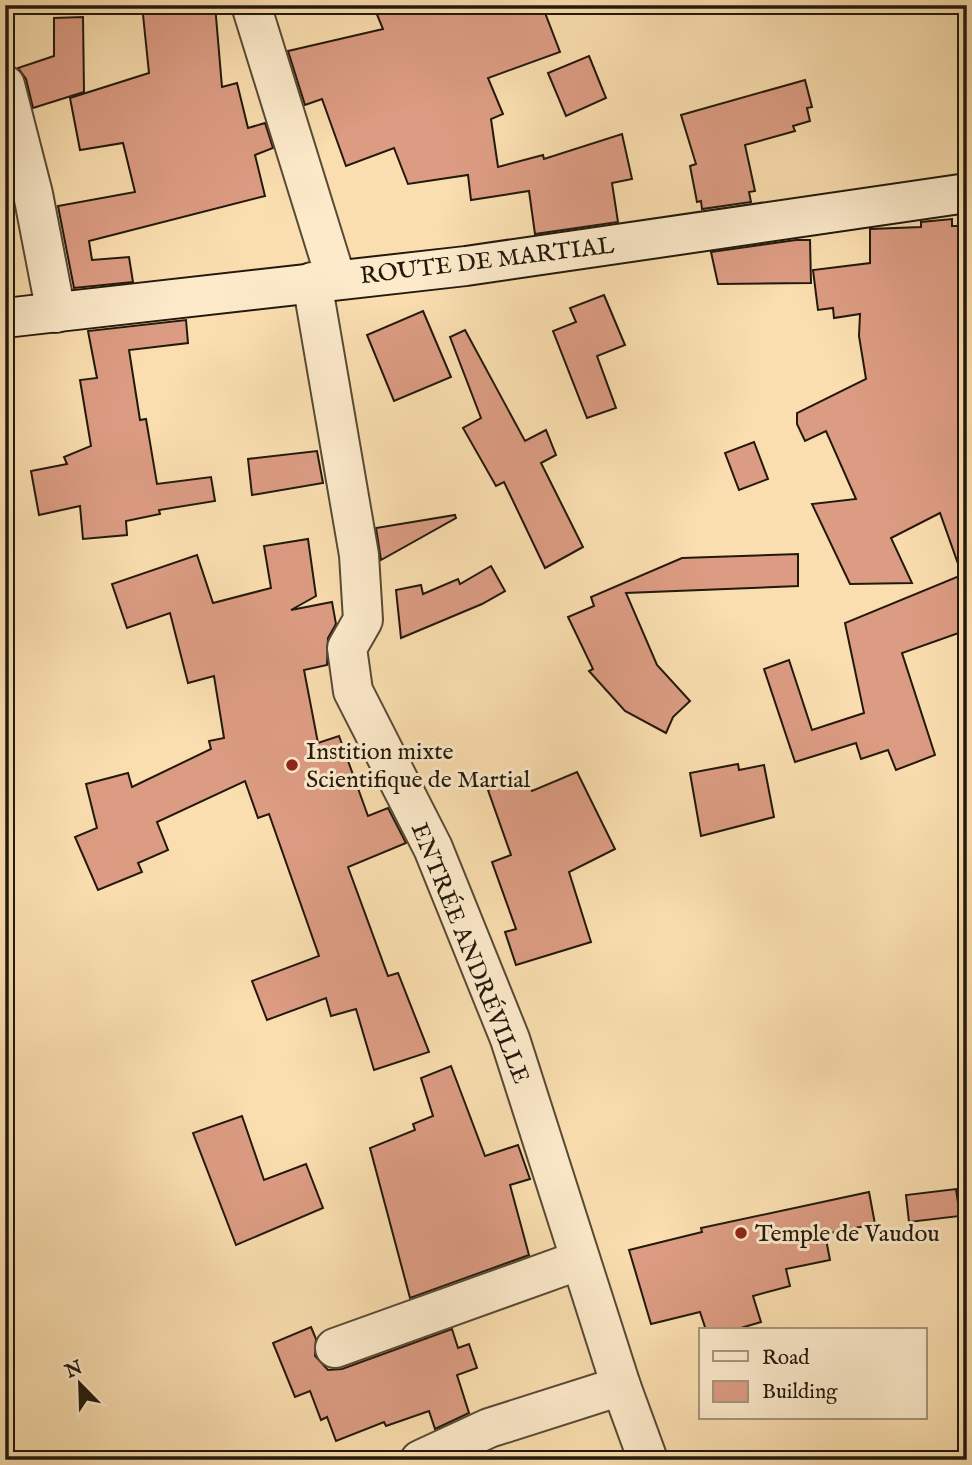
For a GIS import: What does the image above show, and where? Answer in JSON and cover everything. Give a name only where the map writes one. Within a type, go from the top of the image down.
[{"type":"street","name":"ENTRÉE ANDRÉVILLE","points":[[251,5],[324,281],[359,555],[363,620],[347,648],[353,691],[433,848],[510,1039],[621,1386],[648,1460]]},
{"type":"street","points":[[5,85],[33,194],[56,313]]},
{"type":"street","name":"ROUTE DE MARTIAL","points":[[5,318],[466,266],[967,193]]},
{"type":"street","points":[[335,1348],[580,1260]]},
{"type":"street","points":[[420,1460],[489,1428],[621,1386]]},
{"type":"building","points":[[142,5],[215,5],[222,87],[237,83],[248,128],[265,123],[273,148],[255,155],[265,196],[89,241],[92,260],[129,257],[133,282],[74,288],[58,206],[135,192],[123,143],[80,150],[70,98],[149,73]]},
{"type":"building","points":[[396,5],[542,5],[560,52],[488,78],[503,114],[491,119],[498,167],[543,155],[544,159],[622,134],[632,179],[612,183],[618,222],[535,234],[529,191],[471,200],[468,175],[408,184],[394,148],[346,166],[322,99],[305,105],[288,51],[383,29],[376,12]]},
{"type":"building","points":[[83,17],[84,92],[33,108],[26,79],[18,68],[54,56],[54,18]]},
{"type":"building","points":[[589,56],[606,98],[566,116],[548,73]]},
{"type":"building","points":[[805,80],[812,107],[807,108],[810,121],[793,126],[795,131],[745,145],[755,191],[749,192],[751,202],[702,209],[701,201],[697,202],[690,166],[696,164],[681,115]]},
{"type":"building","points":[[952,219],[952,226],[963,226],[966,257],[959,258],[967,332],[967,630],[902,653],[935,755],[896,770],[888,750],[861,759],[856,743],[795,762],[764,669],[789,660],[812,730],[864,713],[845,623],[962,575],[940,513],[891,538],[912,583],[850,584],[812,504],[856,499],[826,431],[805,441],[797,424],[797,413],[866,379],[859,336],[860,314],[834,318],[833,308],[818,310],[813,270],[870,263],[870,229],[921,227],[921,222]]},
{"type":"building","points":[[810,240],[811,283],[718,284],[711,252]]},
{"type":"building","points":[[604,295],[625,345],[597,356],[616,408],[587,418],[553,331],[576,322],[570,308]]},
{"type":"building","points":[[423,311],[451,377],[394,401],[367,335]]},
{"type":"building","points":[[186,320],[188,343],[129,350],[140,420],[146,419],[157,484],[211,477],[215,501],[159,510],[160,514],[126,521],[127,535],[83,539],[80,506],[39,515],[31,471],[67,464],[64,457],[91,446],[80,380],[97,378],[88,331]]},
{"type":"building","points":[[465,330],[525,441],[546,430],[556,455],[541,463],[583,547],[545,568],[504,482],[496,486],[463,428],[481,418],[450,337]]},
{"type":"building","points":[[754,442],[768,479],[739,490],[725,453]]},
{"type":"building","points":[[317,451],[323,483],[252,495],[248,459]]},
{"type":"building","points":[[455,515],[456,518],[381,560],[376,528]]},
{"type":"building","points":[[308,539],[316,596],[291,610],[332,602],[336,624],[328,638],[327,665],[304,670],[318,743],[339,736],[368,816],[388,808],[406,843],[348,867],[388,976],[398,973],[429,1052],[374,1070],[356,1009],[331,1016],[326,998],[267,1020],[252,981],[319,956],[269,814],[258,818],[245,781],[157,822],[168,850],[138,863],[142,872],[98,890],[75,837],[97,828],[86,784],[128,773],[132,787],[211,749],[209,741],[224,738],[214,676],[188,683],[170,613],[127,628],[112,584],[197,555],[213,603],[271,588],[264,546]]},
{"type":"building","points":[[798,554],[798,586],[626,593],[657,665],[690,701],[673,717],[666,733],[625,711],[589,671],[593,669],[568,617],[594,606],[591,597],[682,558]]},
{"type":"building","points":[[491,566],[505,591],[482,604],[401,638],[396,590],[421,585],[423,594],[458,579],[460,584]]},
{"type":"building","points":[[738,764],[739,770],[764,765],[774,817],[701,836],[690,773]]},
{"type":"building","points":[[577,772],[615,849],[569,872],[591,942],[516,965],[505,932],[516,929],[492,862],[511,855],[488,790],[526,776],[532,791]]},
{"type":"building","points":[[451,1066],[485,1156],[518,1145],[530,1179],[510,1185],[529,1255],[410,1298],[370,1148],[415,1130],[413,1124],[433,1116],[421,1078]]},
{"type":"building","points":[[242,1116],[264,1180],[306,1164],[323,1208],[236,1245],[193,1133]]},
{"type":"building","points":[[956,1189],[960,1216],[909,1222],[906,1195]]},
{"type":"building","points":[[869,1192],[875,1224],[825,1234],[830,1260],[786,1269],[790,1286],[753,1296],[761,1322],[741,1328],[705,1328],[700,1312],[651,1324],[629,1250],[702,1232],[701,1228]]},
{"type":"building","points":[[311,1327],[316,1339],[315,1356],[328,1370],[342,1369],[452,1329],[458,1348],[469,1344],[477,1368],[457,1375],[469,1413],[435,1429],[429,1411],[386,1426],[384,1422],[336,1441],[327,1417],[321,1420],[310,1391],[295,1397],[273,1343]]},
{"type":"place","name":"Instition mixte Scientifique de Martial","points":[[292,765]]},
{"type":"place","name":"Temple de Vaudou","points":[[741,1233]]}]
